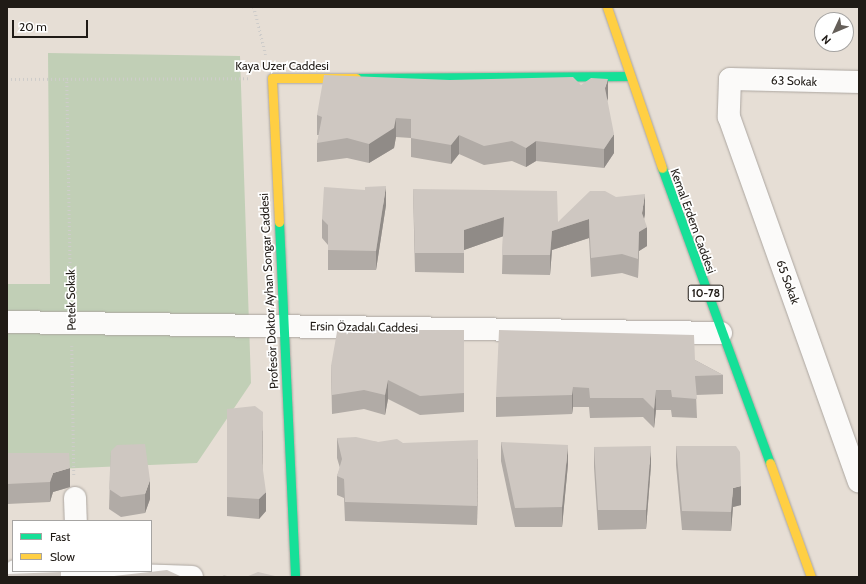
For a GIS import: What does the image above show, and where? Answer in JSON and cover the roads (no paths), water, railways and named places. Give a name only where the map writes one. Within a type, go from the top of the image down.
[{"type":"street","name":"Kemal Erdem Caddesi","points":[[607,7],[629,76],[721,333],[811,577]]},
{"type":"street","name":"Kaya Uzer Caddesi","points":[[272,78],[629,76]]},
{"type":"street","name":"Profesör Doktor Ayhan Songar Caddesi","points":[[272,78],[282,326],[295,577]]},
{"type":"street","name":"63 Sokak","points":[[730,79],[859,82]]},
{"type":"street","name":"65 Sokak","points":[[730,79],[729,117],[859,482]]},
{"type":"street","name":"Ersin Özadalı Caddesi","points":[[7,322],[721,333]]},
{"type":"street","points":[[75,498],[76,520]]},
{"type":"street","points":[[35,572],[192,577]]}]
